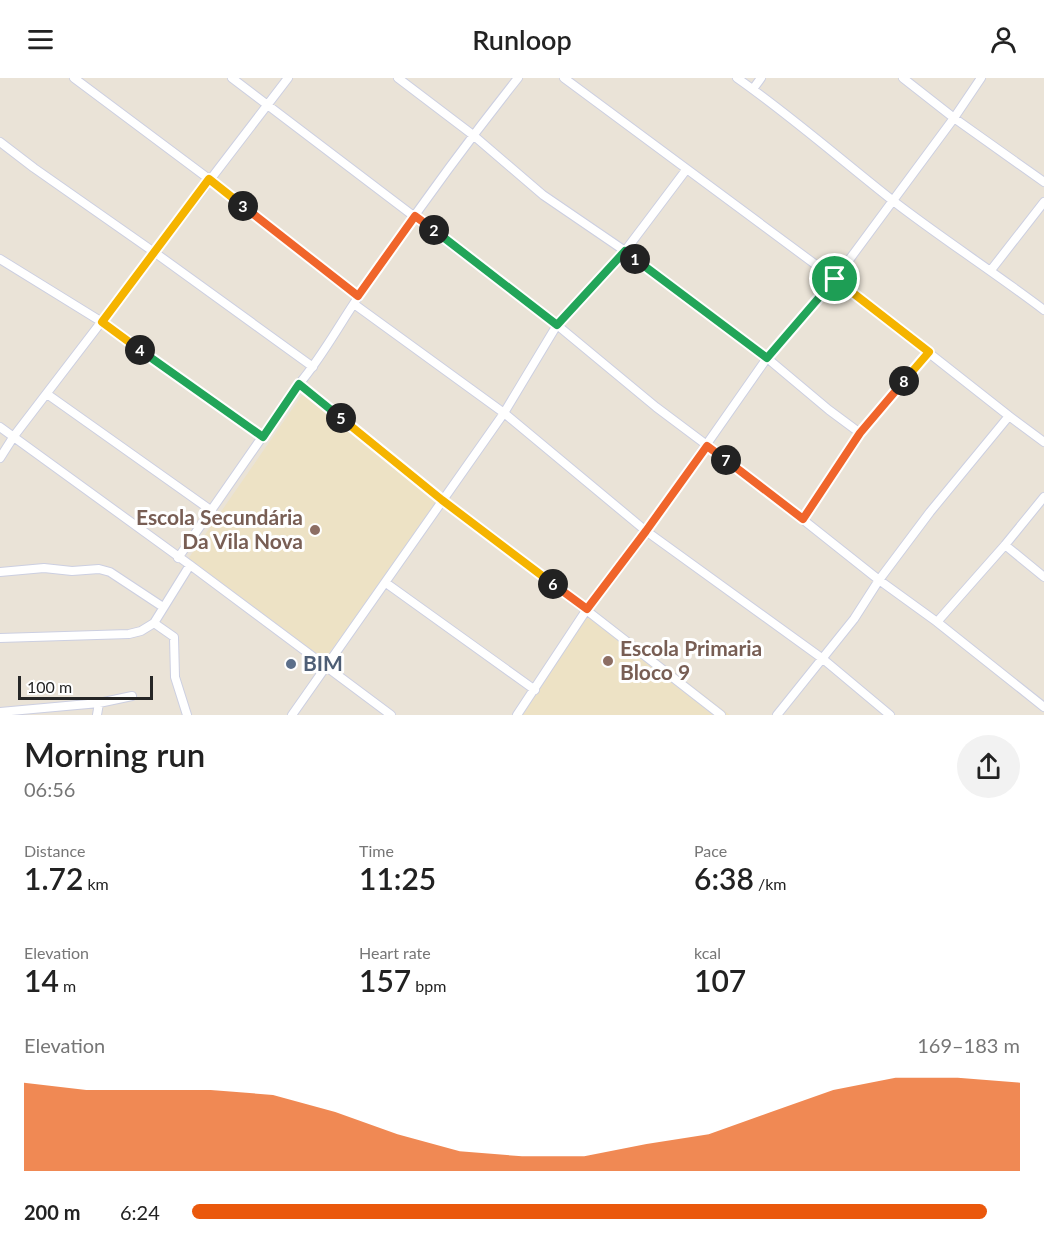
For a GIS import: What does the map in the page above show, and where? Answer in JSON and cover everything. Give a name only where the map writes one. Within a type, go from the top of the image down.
[{"type":"street","points":[[74,78],[209,179],[358,296]]},
{"type":"street","points":[[232,78],[557,325],[630,387],[879,580],[937,622],[1044,707]]},
{"type":"street","points":[[0,458],[14,436],[288,78]]},
{"type":"street","points":[[398,78],[473,135],[543,195],[625,251],[767,358],[860,433]]},
{"type":"street","points":[[178,558],[313,367],[358,296],[473,135],[518,78]]},
{"type":"street","points":[[564,78],[835,279],[1044,442]]},
{"type":"street","points":[[737,78],[893,201],[1044,310]]},
{"type":"street","points":[[753,89],[761,78]]},
{"type":"street","points":[[903,78],[954,118],[1044,182]]},
{"type":"street","points":[[517,715],[587,609],[707,446],[767,358],[835,279],[981,78]]},
{"type":"street","points":[[0,142],[33,168],[313,367]]},
{"type":"street","points":[[292,715],[504,413],[557,325],[625,251],[686,170]]},
{"type":"street","points":[[991,270],[1044,202]]},
{"type":"street","points":[[0,259],[102,322],[263,437]]},
{"type":"street","points":[[354,304],[504,413],[646,531],[823,659],[890,715]]},
{"type":"street","points":[[803,519],[860,433],[929,352]]},
{"type":"street","points":[[299,384],[442,500],[587,609],[720,715]]},
{"type":"street","points":[[47,394],[212,511]]},
{"type":"street","points":[[777,715],[854,619],[879,580],[930,512],[1009,416]]},
{"type":"street","points":[[0,427],[391,715]]},
{"type":"street","points":[[937,622],[1044,497]]},
{"type":"street","points":[[1005,545],[1044,577]]},
{"type":"street","points":[[0,638],[129,634],[141,631],[154,623],[190,565]]},
{"type":"street","points":[[0,572],[44,568],[72,572],[99,569],[110,572],[163,607]]},
{"type":"street","points":[[386,583],[535,690]]},
{"type":"street","points":[[154,623],[174,637],[175,677],[187,715]]},
{"type":"street","points":[[0,712],[99,703],[132,696]]},
{"type":"street","points":[[97,715],[99,703]]},
{"type":"shaded area","name":"Escola Secundária Da Vila Nova","points":[[304,392],[446,497],[323,661],[186,562]]},
{"type":"shaded area","name":"Escola Primaria Bloco 9","points":[[591,608],[730,715],[519,715]]},
{"type":"place","name":"Escola Secundária Da Vila Nova","points":[[315,530]]},
{"type":"place","name":"Escola Primaria Bloco 9","points":[[608,661]]},
{"type":"place","name":"BIM","points":[[291,664]]},
{"type":"route","points":[[209,179],[358,296],[415,216],[557,325],[625,251],[767,358],[835,279],[929,352],[860,433],[803,519],[707,446],[587,609],[442,500],[299,384],[263,437],[102,322],[209,179]]}]
